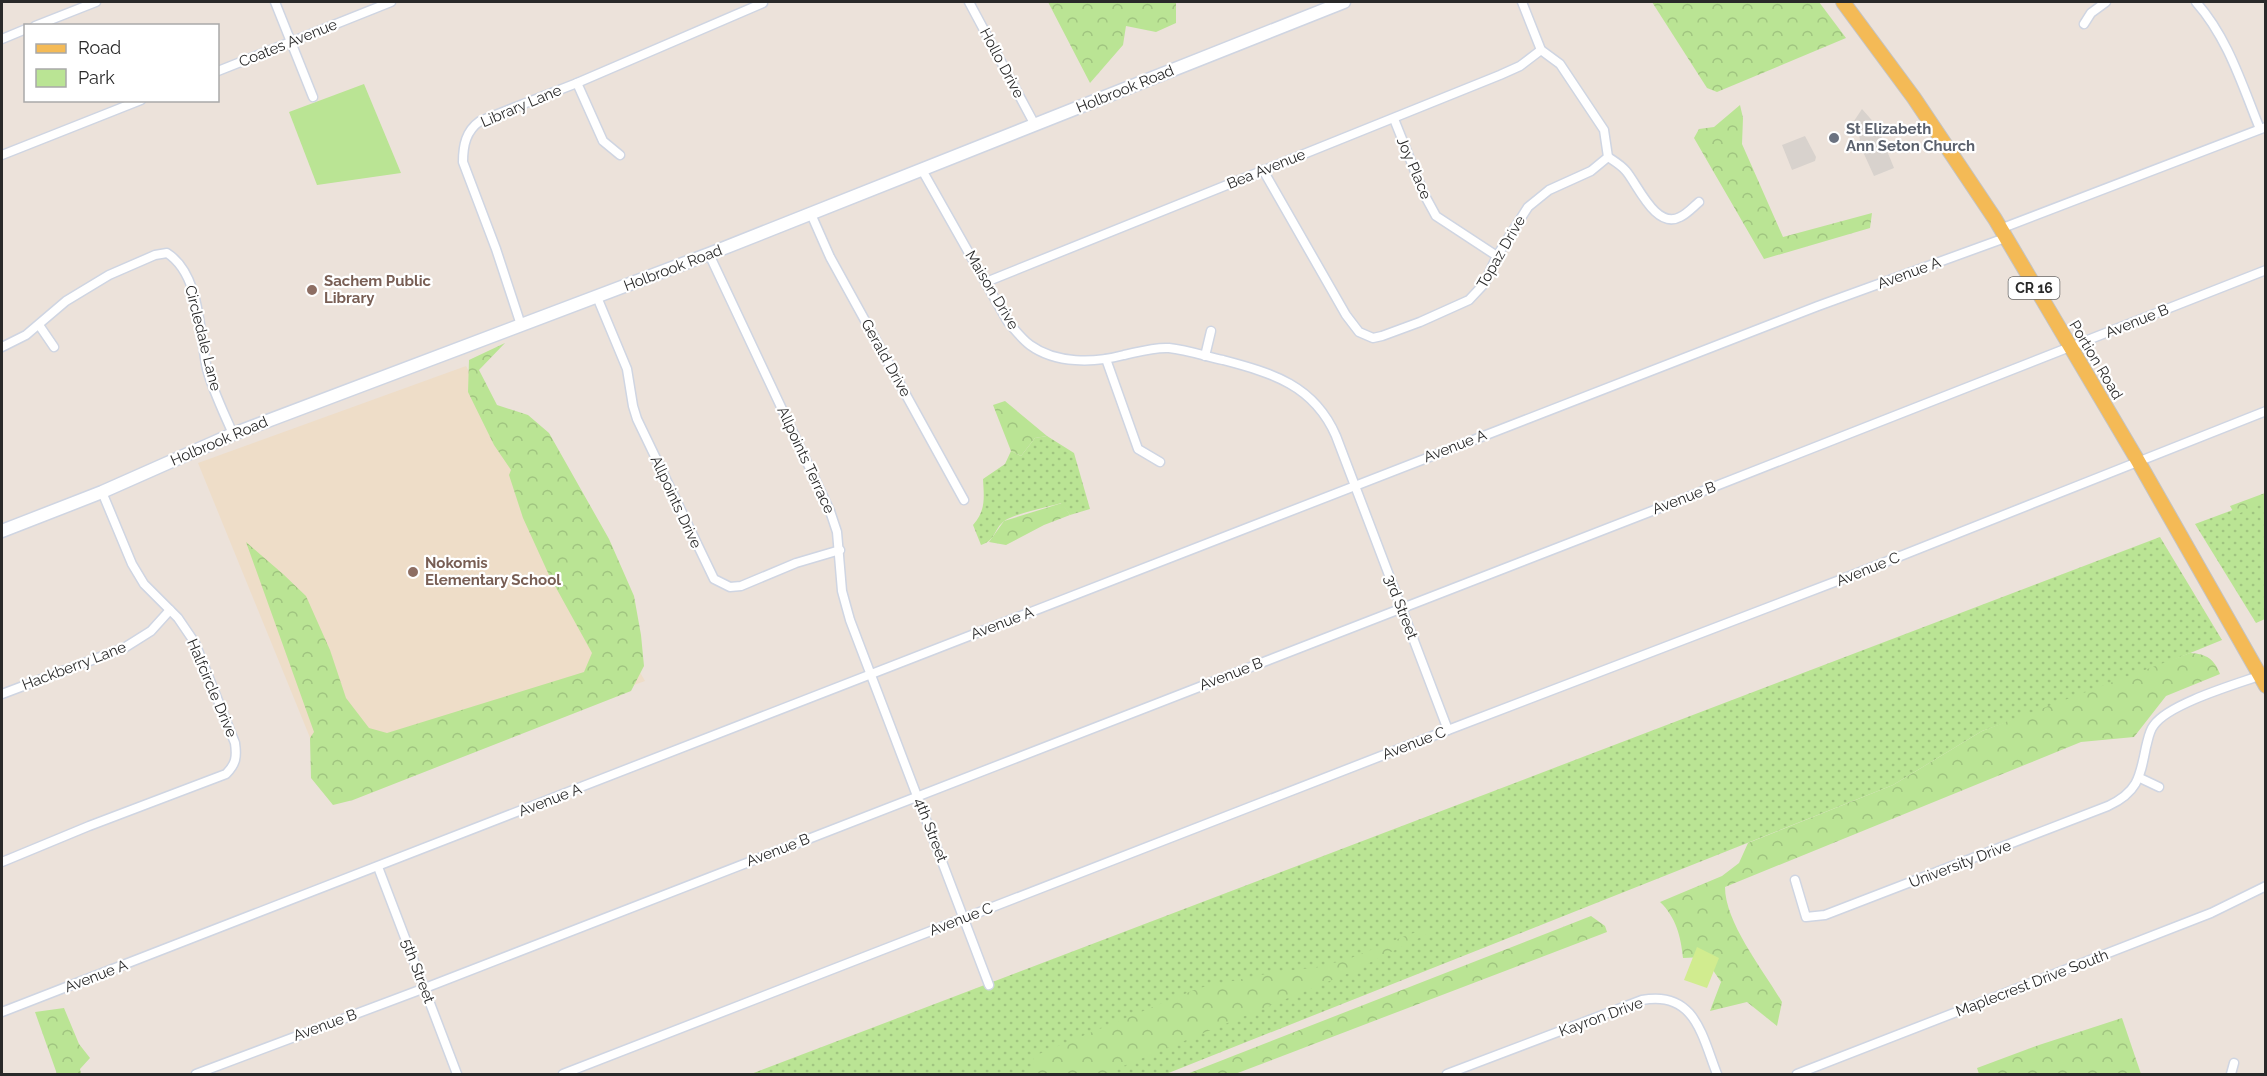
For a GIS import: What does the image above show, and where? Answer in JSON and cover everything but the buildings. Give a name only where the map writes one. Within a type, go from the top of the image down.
[{"type":"main road","name":"Portion Road","points":[[1843,2],[1914,98],[2002,234],[2138,461],[2262,681]]},
{"type":"street","points":[[40,24],[96,2]]},
{"type":"street","points":[[275,2],[313,97]]},
{"type":"street","name":"Coates Avenue","points":[[219,71],[391,2]]},
{"type":"street","name":"Library Lane","points":[[521,325],[496,249],[466,171],[463,150],[472,127],[480,121],[763,2]]},
{"type":"street","name":"Hollo Drive","points":[[969,2],[1035,125]]},
{"type":"street","name":"Holbrook Road","points":[[2,531],[102,492],[233,434],[812,214],[1344,2]]},
{"type":"street","points":[[1522,2],[1541,50],[1560,64],[1600,122],[1606,136],[1608,157],[1628,173],[1653,210],[1669,219],[1679,218],[1699,202]]},
{"type":"street","points":[[2084,24],[2091,13],[2106,2]]},
{"type":"street","points":[[2196,2],[2212,20],[2224,41],[2263,128]]},
{"type":"street","points":[[2,39],[24,30]]},
{"type":"street","name":"Bea Avenue","points":[[986,282],[1500,75],[1520,66],[1541,50]]},
{"type":"street","points":[[577,82],[603,141],[620,155]]},
{"type":"street","points":[[2,155],[136,102]]},
{"type":"street","name":"Joy Place","points":[[1394,119],[1424,194],[1436,216],[1497,256]]},
{"type":"street","name":"Avenue A","points":[[2,1012],[2002,234],[2263,128]]},
{"type":"street","name":"Topaz Drive","points":[[1263,170],[1353,326],[1365,336],[1373,338],[1469,300],[1484,284],[1497,256],[1520,217],[1537,198],[1549,190],[1586,174],[1608,157]]},
{"type":"street","name":"Maison Drive","points":[[922,170],[1008,322],[1031,346],[1049,355],[1091,361],[1168,348],[1267,372],[1300,390],[1321,411],[1330,424],[1353,485]]},
{"type":"street","name":"Gerald Drive","points":[[812,214],[830,257],[964,500]]},
{"type":"street","name":"Circledale Lane","points":[[2,347],[13,343],[66,302],[109,274],[155,255],[167,254],[182,265],[192,291],[207,369],[233,434]]},
{"type":"street","name":"Allpoints Terrace","points":[[709,254],[834,521],[840,550],[842,591],[870,676]]},
{"type":"street","name":"Avenue B","points":[[196,1074],[424,988],[1402,608],[2265,270]]},
{"type":"street","name":"Allpoints Drive","points":[[597,297],[627,369],[633,406],[639,424],[714,579],[730,587],[741,586],[796,563],[840,550]]},
{"type":"street","points":[[39,325],[54,347]]},
{"type":"street","points":[[1205,356],[1211,331]]},
{"type":"street","points":[[1106,359],[1138,449],[1161,462]]},
{"type":"street","name":"Avenue C","points":[[563,1074],[1845,578],[2265,411]]},
{"type":"street","name":"3rd Street","points":[[1353,485],[1448,730]]},
{"type":"street","name":"Halfcircle Drive","points":[[2,862],[226,774],[235,763],[237,755],[235,743],[195,644],[178,618],[153,595],[132,564],[102,492]]},
{"type":"street","name":"Hackberry Lane","points":[[2,694],[124,648],[151,631],[170,610]]},
{"type":"street","name":"4th Street","points":[[870,676],[989,985]]},
{"type":"street","points":[[2159,787],[2140,778],[2148,737],[2153,726],[2164,715],[2187,703],[2262,681]]},
{"type":"street","name":"University Drive","points":[[1795,880],[1806,917],[1825,915],[2109,806],[2131,792],[2140,778]]},
{"type":"street","name":"5th Street","points":[[378,867],[457,1074]]},
{"type":"street","name":"Maplecrest Drive South","points":[[1797,1074],[2211,913],[2265,886]]},
{"type":"street","name":"Kayron Drive","points":[[1447,1074],[1642,1000],[1656,998],[1668,999],[1684,1007],[1695,1019],[1717,1074]]},
{"type":"street","points":[[2232,1074],[2234,1063]]},
{"type":"shaded area","points":[[1862,109],[1877,126],[1894,168],[1874,176],[1859,143],[1860,139],[1854,121]]},
{"type":"shaded area","points":[[1805,136],[1816,157],[1815,161],[1792,170],[1782,145]]},
{"type":"shaded area","name":"Nokomis Elementary School","points":[[466,366],[645,681],[333,794],[198,463]]},
{"type":"green space","points":[[1048,2],[1176,2],[1176,23],[1156,32],[1126,26],[1123,45],[1090,83]]},
{"type":"green space","points":[[1652,2],[1819,2],[1846,38],[1717,92],[1707,88]]},
{"type":"green space","points":[[364,84],[401,173],[317,185],[289,112]]},
{"type":"green space","points":[[1740,105],[1743,118],[1742,144],[1783,237],[1872,213],[1870,228],[1764,259],[1694,138],[1699,129],[1714,127]]},
{"type":"green space","points":[[505,343],[479,370],[497,405],[528,415],[549,433],[609,539],[634,596],[644,666],[631,691],[353,800],[333,805],[311,778],[310,738],[314,732],[246,542],[306,596],[330,650],[346,698],[369,728],[387,733],[584,672],[592,653],[549,575],[523,518],[509,475],[511,470],[494,445],[468,392],[469,360]]},
{"type":"green space","points":[[1005,401],[1047,436],[1035,438],[1021,456],[1011,451],[993,405]]},
{"type":"green space","points":[[1047,436],[1074,453],[1090,509],[1070,515],[1061,503],[1022,514],[1003,522],[992,538],[981,545],[973,525],[982,509],[983,479],[1005,464],[1011,451],[1021,456],[1035,438]]},
{"type":"green space","points":[[2265,493],[2265,503],[2235,515],[2230,506]]},
{"type":"green space","points":[[2265,498],[2265,619],[2256,623],[2195,524]]},
{"type":"green space","points":[[1062,503],[1070,515],[1044,525],[1006,545],[989,542],[1004,521]]},
{"type":"green space","points":[[2160,537],[2222,640],[2107,687],[1982,731],[1893,785],[1166,1074],[751,1074]]},
{"type":"green space","points":[[2190,653],[2209,658],[2220,674],[2166,696],[2134,737],[2081,742],[1725,887],[1731,916],[1738,931],[1782,1002],[1777,1026],[1747,1002],[1710,1011],[1721,982],[1704,957],[1683,958],[1677,928],[1670,914],[1660,902],[1722,876],[1739,863],[1748,843],[1893,785],[1982,731]]},
{"type":"green space","points":[[1591,916],[1605,926],[1607,932],[1235,1074],[1187,1074]]},
{"type":"green space","points":[[1445,925],[1349,973],[1104,1074],[1034,1074],[1032,1069],[1034,1056],[1199,988],[1346,960],[1410,934]]},
{"type":"green space","points":[[1697,947],[1719,958],[1707,988],[1684,980]]},
{"type":"green space","points":[[64,1008],[79,1044],[90,1058],[80,1069],[81,1074],[57,1074],[35,1012]]},
{"type":"green space","points":[[2122,1018],[2141,1074],[1979,1074],[1977,1068]]},
{"type":"place","name":"St Elizabeth Ann Seton Church","points":[[1834,138]]},
{"type":"place","name":"Sachem Public Library","points":[[312,290]]},
{"type":"place","name":"Nokomis Elementary School","points":[[413,572]]}]
